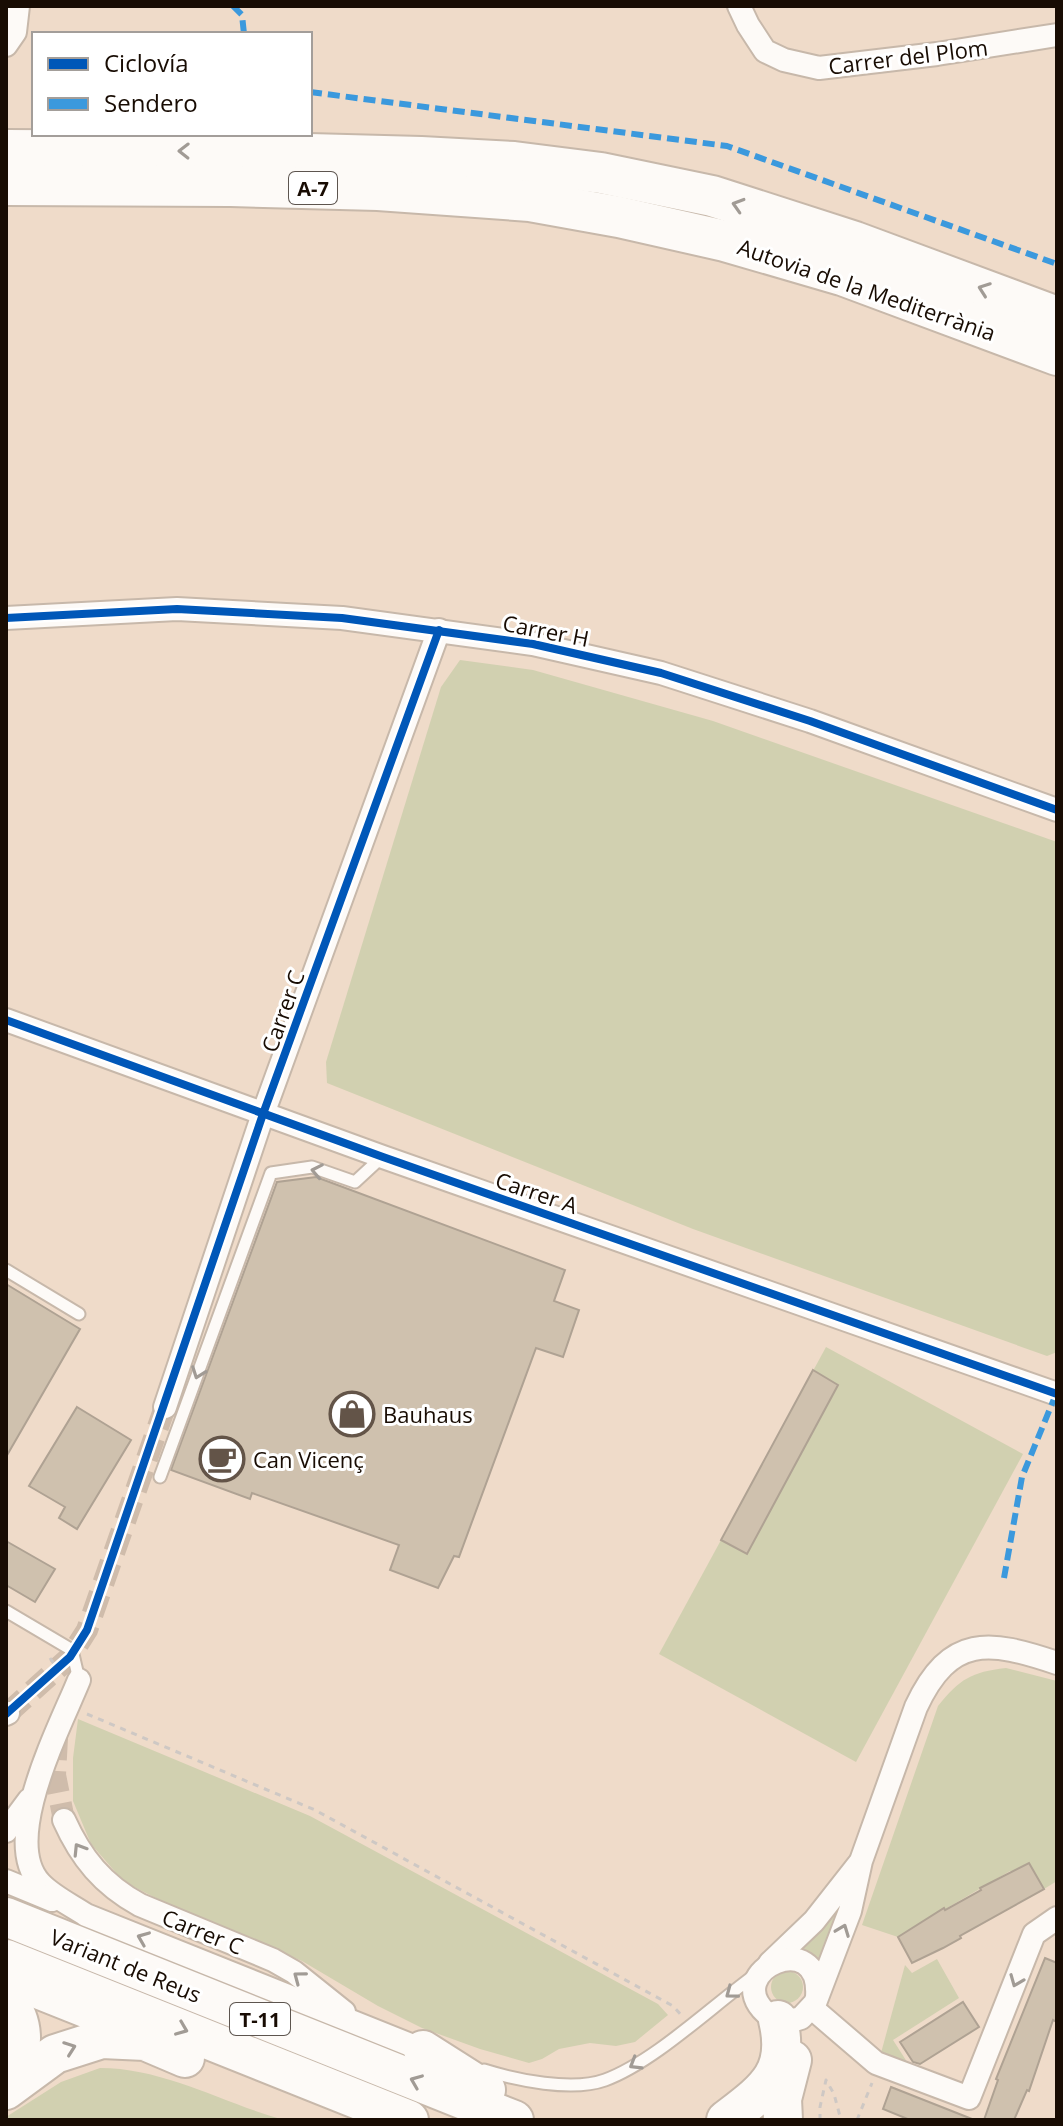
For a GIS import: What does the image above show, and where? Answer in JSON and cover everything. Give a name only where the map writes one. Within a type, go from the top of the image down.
[{"type":"highway","points":[[6,127],[32,127]]},
{"type":"highway","points":[[274,136],[417,142],[487,149],[514,162]]},
{"type":"highway","name":"Autovia de la Mediterrània","points":[[6,150],[315,153],[514,162],[601,173],[712,196],[855,242],[1057,317]]},
{"type":"highway","name":"Autovia de la Mediterrània","points":[[6,185],[156,184],[378,190],[530,201],[725,241],[842,275],[1057,355]]},
{"type":"highway","points":[[6,210],[323,205],[473,211],[574,222],[619,217]]},
{"type":"highway","name":"Variant de Reus","points":[[6,1917],[529,2118]]},
{"type":"highway","name":"Variant de Reus","points":[[6,1959],[409,2120]]},
{"type":"highway","points":[[6,2001],[21,2024],[21,2046],[13,2069],[6,2076]]},
{"type":"highway","points":[[726,2120],[765,2090],[781,2061],[787,2010]]},
{"type":"highway","points":[[783,2120],[782,2099],[790,2064],[803,2030],[787,2010]]},
{"type":"highway","points":[[6,2090],[55,2054],[74,2046],[102,2039],[145,2041],[221,2072],[380,2120]]},
{"type":"highway","points":[[423,2050],[529,2118]]},
{"type":"street","points":[[6,45],[15,32],[18,6]]},
{"type":"street","name":"Carrer del Plom","points":[[739,6],[765,51],[784,60],[819,68],[1057,35]]},
{"type":"street","name":"Carrer H","points":[[6,618],[177,609],[342,618],[533,644],[661,673],[810,721],[1057,810]]},
{"type":"street","name":"Carrer C","points":[[165,1407],[263,1114],[439,630]]},
{"type":"street","name":"Carrer A","points":[[6,1020],[383,1157],[1057,1394]]},
{"type":"street","points":[[787,2010],[850,1911],[861,1861],[927,1683],[945,1662],[969,1649],[996,1646],[1057,1663]]},
{"type":"street","points":[[68,1683],[32,1796],[25,1845],[41,1885],[86,1915]]},
{"type":"street","points":[[6,1831],[32,1796]]},
{"type":"street","name":"Carrer C","points":[[64,1820],[92,1868],[120,1895],[273,1960],[294,1972],[360,2026]]},
{"type":"street","points":[[861,1861],[814,1921],[767,1966],[755,1986],[787,2010],[851,2041],[876,2063],[969,2098],[1034,1934],[1057,1918]]},
{"type":"street","points":[[6,1881],[423,2050]]},
{"type":"street","points":[[767,1966],[790,1959],[801,1962],[815,1977],[787,2010]]},
{"type":"street","points":[[6,1985],[145,2041]]},
{"type":"lane","points":[[160,1477],[271,1173],[312,1167],[355,1182],[383,1157]]},
{"type":"lane","points":[[6,1270],[79,1314]]},
{"type":"lane","points":[[6,1611],[72,1650],[68,1683]]},
{"type":"lane","points":[[423,2050],[514,2079],[563,2084],[603,2081],[638,2064],[767,1966]]},
{"type":"path","points":[[50,1658],[68,1683]]},
{"type":"path","points":[[84,1713],[315,1810],[673,2006],[683,2016]]},
{"type":"path","points":[[857,2120],[873,2078]]},
{"type":"path","points":[[820,2120],[826,2080],[834,2094],[841,2120]]},
{"type":"green space","points":[[460,660],[533,670],[713,721],[1057,842],[1057,1352],[1047,1356],[693,1229],[327,1083],[326,1062],[441,687]]},
{"type":"green space","points":[[826,1347],[1023,1454],[856,1762],[659,1654]]},
{"type":"green space","points":[[1006,1668],[1057,1681],[1057,1881],[1044,1889],[1010,1871],[898,1937],[862,1925],[938,1706],[967,1678]]},
{"type":"green space","points":[[78,1719],[310,1816],[658,2004],[668,2015],[635,2042],[616,2046],[590,2043],[559,2049],[529,2063],[422,2028],[302,1961],[172,1906],[124,1882],[91,1844],[73,1801],[73,1758]]},
{"type":"green space","points":[[843,1901],[822,1967],[815,1957],[795,1947]]},
{"type":"green space","points":[[937,1959],[959,1998],[893,2040],[909,2065],[881,2053],[905,1965],[912,1973]]},
{"type":"green space","points":[[787,1971],[798,1976],[803,1987],[798,1998],[787,2003],[776,1998],[771,1987],[776,1976]]},
{"type":"green space","points":[[100,2068],[170,2080],[284,2120],[6,2120],[6,2117],[61,2082]]},
{"type":"building","name":"Bauhaus","points":[[316,1177],[565,1270],[554,1301],[579,1310],[563,1357],[536,1348],[459,1557],[454,1556],[438,1588],[390,1570],[399,1545],[252,1493],[250,1499],[171,1470],[277,1182]]},
{"type":"building","points":[[6,1284],[80,1329],[6,1457]]},
{"type":"building","points":[[813,1370],[838,1385],[747,1554],[721,1540]]},
{"type":"building","points":[[77,1407],[131,1440],[77,1529],[59,1518],[65,1507],[29,1486]]},
{"type":"building","points":[[6,1541],[55,1569],[35,1602],[6,1585]]},
{"type":"building","points":[[1029,1863],[1044,1889],[912,1963],[898,1937],[944,1908]]},
{"type":"building","points":[[1045,1958],[1057,1963],[1057,2022],[1053,2020],[1029,2091],[1014,2120],[984,2120],[996,2079]]},
{"type":"building","points":[[963,2002],[979,2027],[920,2064],[913,2062],[900,2042]]},
{"type":"building","points":[[891,2087],[972,2120],[910,2120],[883,2109]]},
{"type":"tunnel","points":[[8,1713],[70,1657],[87,1630],[165,1407]]},
{"type":"tunnel","points":[[57,1738],[55,1775],[64,1820]]},
{"type":"marked path","points":[[233,6],[242,15],[244,32]]},
{"type":"marked path","points":[[312,92],[727,146],[1057,264]]},
{"type":"marked path","points":[[1004,1578],[1022,1477],[1056,1394]]},
{"type":"cycle path","points":[[6,618],[177,609],[342,618],[533,644],[661,673],[810,721],[1057,810]]},
{"type":"cycle path","points":[[6,1714],[70,1657],[87,1630],[263,1114],[439,630]]},
{"type":"cycle path","points":[[6,1020],[383,1157],[1057,1394]]},
{"type":"place","name":"Bauhaus","points":[[352,1414]]},
{"type":"place","name":"Can Vicenç","points":[[222,1459]]}]
